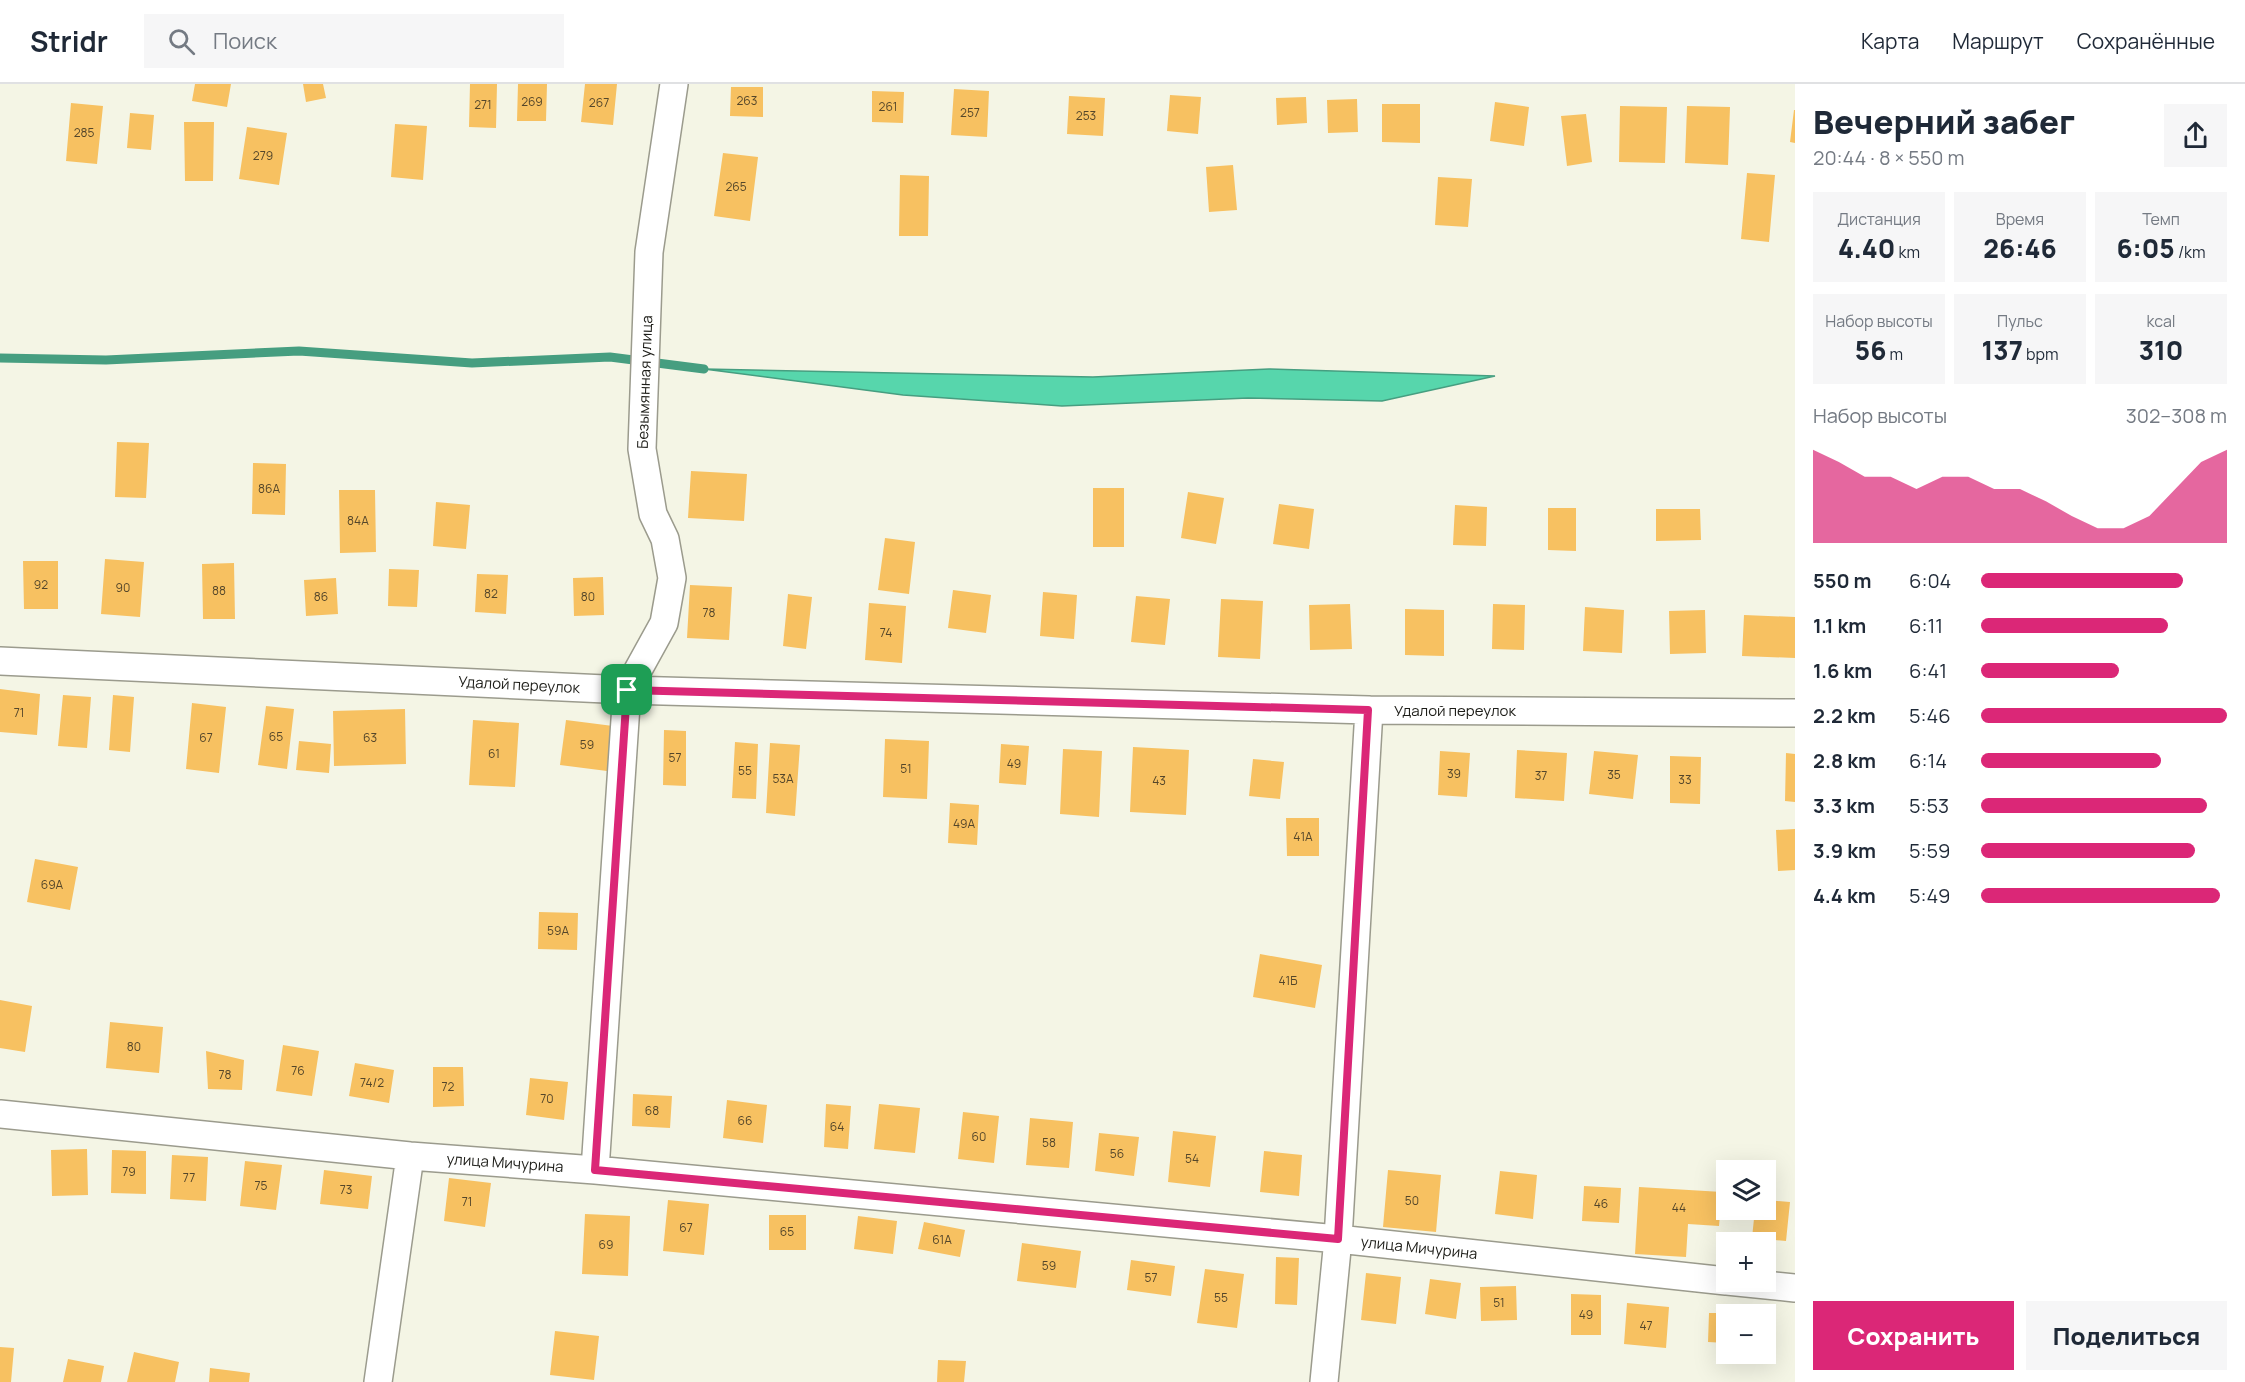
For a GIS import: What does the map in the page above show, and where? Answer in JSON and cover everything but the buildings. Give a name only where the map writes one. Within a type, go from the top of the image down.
[{"type":"street","name":"Безымянная улица","points":[[595,1170],[627,690],[664,623],[672,578],[665,539],[653,514],[642,449],[649,252],[674,84]]},
{"type":"street","name":"Удалой переулок","points":[[0,661],[627,690],[1368,710],[1795,713]]},
{"type":"street","points":[[1324,1382],[1338,1239],[1368,710]]},
{"type":"street","name":"улица Мичурина","points":[[0,1114],[410,1155],[1338,1239],[1716,1280]]},
{"type":"street","points":[[378,1382],[410,1155]]},
{"type":"street","name":"улица Мичурина","points":[[1776,1286],[1795,1288]]},
{"type":"shaded area","points":[[704,369],[1093,377],[1269,369],[1495,376],[1382,401],[1248,398],[1062,406],[903,395]]},
{"type":"waterway","points":[[0,358],[106,360],[299,351],[472,363],[610,357],[704,369]]},
{"type":"route","points":[[627,690],[1368,710],[1338,1239],[595,1170],[627,690]]}]
